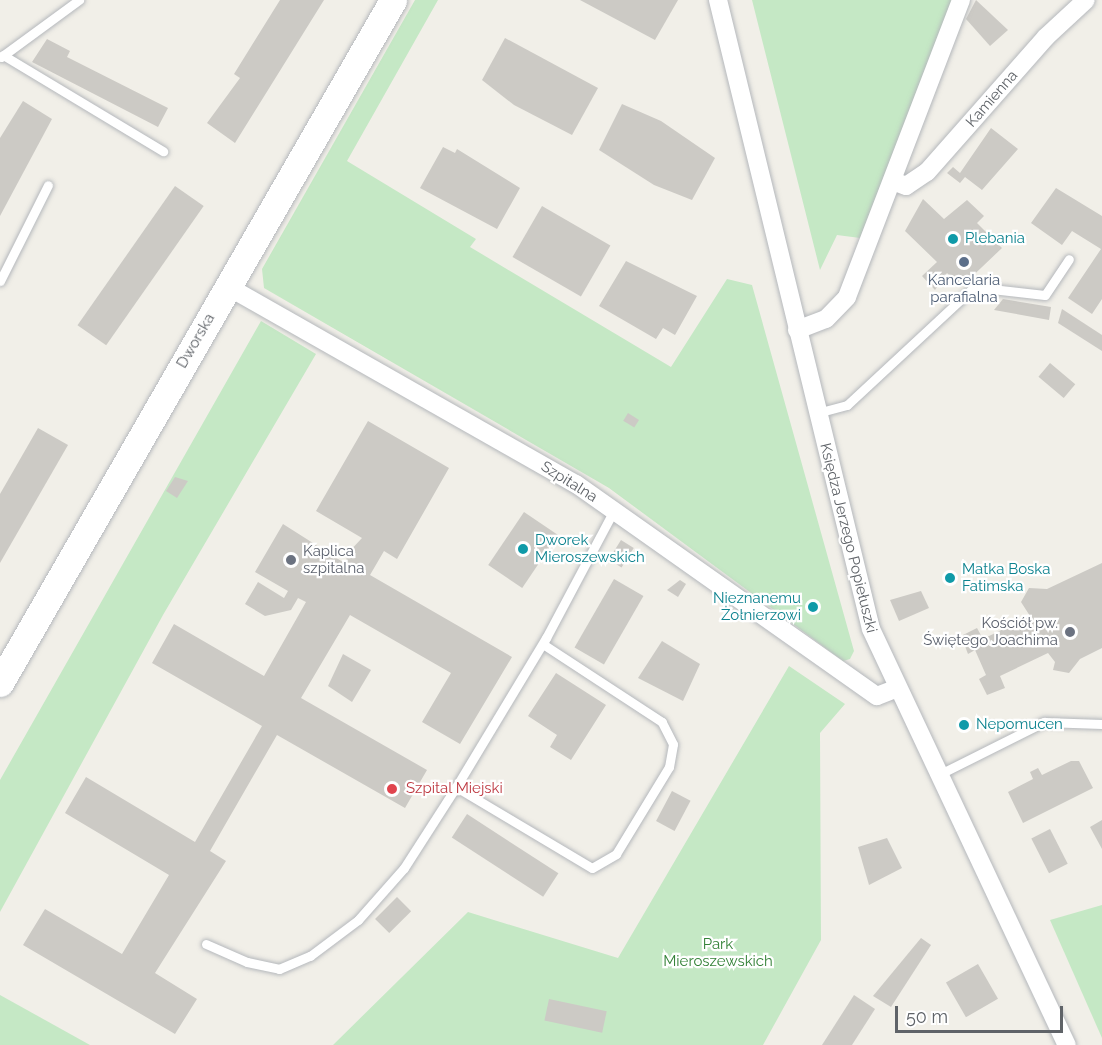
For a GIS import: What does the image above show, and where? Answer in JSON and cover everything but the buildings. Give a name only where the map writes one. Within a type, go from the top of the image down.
[{"type":"street","name":"Księdza Jerzego Popiełuszki","points":[[718,0],[860,593],[895,689],[1067,1045]]},
{"type":"street","points":[[797,330],[826,319],[847,297],[961,0]]},
{"type":"street","name":"Kamienna","points":[[893,181],[906,186],[927,172],[1046,37],[1086,0]]},
{"type":"street","name":"Dworska","points":[[0,683],[389,2]]},
{"type":"street","name":"Szpitalna","points":[[228,286],[614,510],[877,696],[895,689]]},
{"type":"lane","points":[[79,0],[2,56],[163,151]]},
{"type":"lane","points":[[0,281],[48,185]]},
{"type":"lane","points":[[817,413],[848,405],[974,287],[1045,295],[1069,259]]},
{"type":"lane","points":[[206,944],[267,968],[310,956],[351,926],[397,876],[456,787],[543,644],[614,510]]},
{"type":"lane","points":[[456,787],[592,868],[616,854],[669,767],[673,744],[662,722],[543,644]]},
{"type":"lane","points":[[938,776],[1044,722],[1085,719],[1102,724]]},
{"type":"green space","points":[[415,0],[438,0],[347,161],[476,239],[470,247],[671,367],[727,279],[752,285],[854,651],[850,659],[843,661],[609,488],[264,288],[262,269]]},
{"type":"green space","points":[[752,0],[953,0],[860,238],[837,235],[820,270]]},
{"type":"green space","points":[[261,321],[316,354],[163,615],[0,912],[0,780]]},
{"type":"green space","name":"Park Mieroszewskich","points":[[789,666],[845,704],[820,733],[821,940],[763,1045],[333,1045],[468,912],[618,958]]},
{"type":"green space","points":[[1102,905],[1102,1038],[1050,920]]},
{"type":"green space","points":[[0,995],[90,1045],[0,1045]]},
{"type":"place","name":"Plebania","points":[[953,239]]},
{"type":"place","name":"Kancelaria parafialna","points":[[964,262]]},
{"type":"place","name":"Dworek Mieroszewskich","points":[[523,549]]},
{"type":"place","name":"Kaplica szpitalna","points":[[291,560]]},
{"type":"place","name":"Matka Boska Fatimska","points":[[950,578]]},
{"type":"place","name":"Nieznanemu Żołnierzowi","points":[[813,607]]},
{"type":"place","name":"Kościół pw. Świętego Joachima","points":[[1070,632]]},
{"type":"place","name":"Nepomucen","points":[[964,725]]},
{"type":"place","name":"Szpital Miejski","points":[[392,789]]}]
